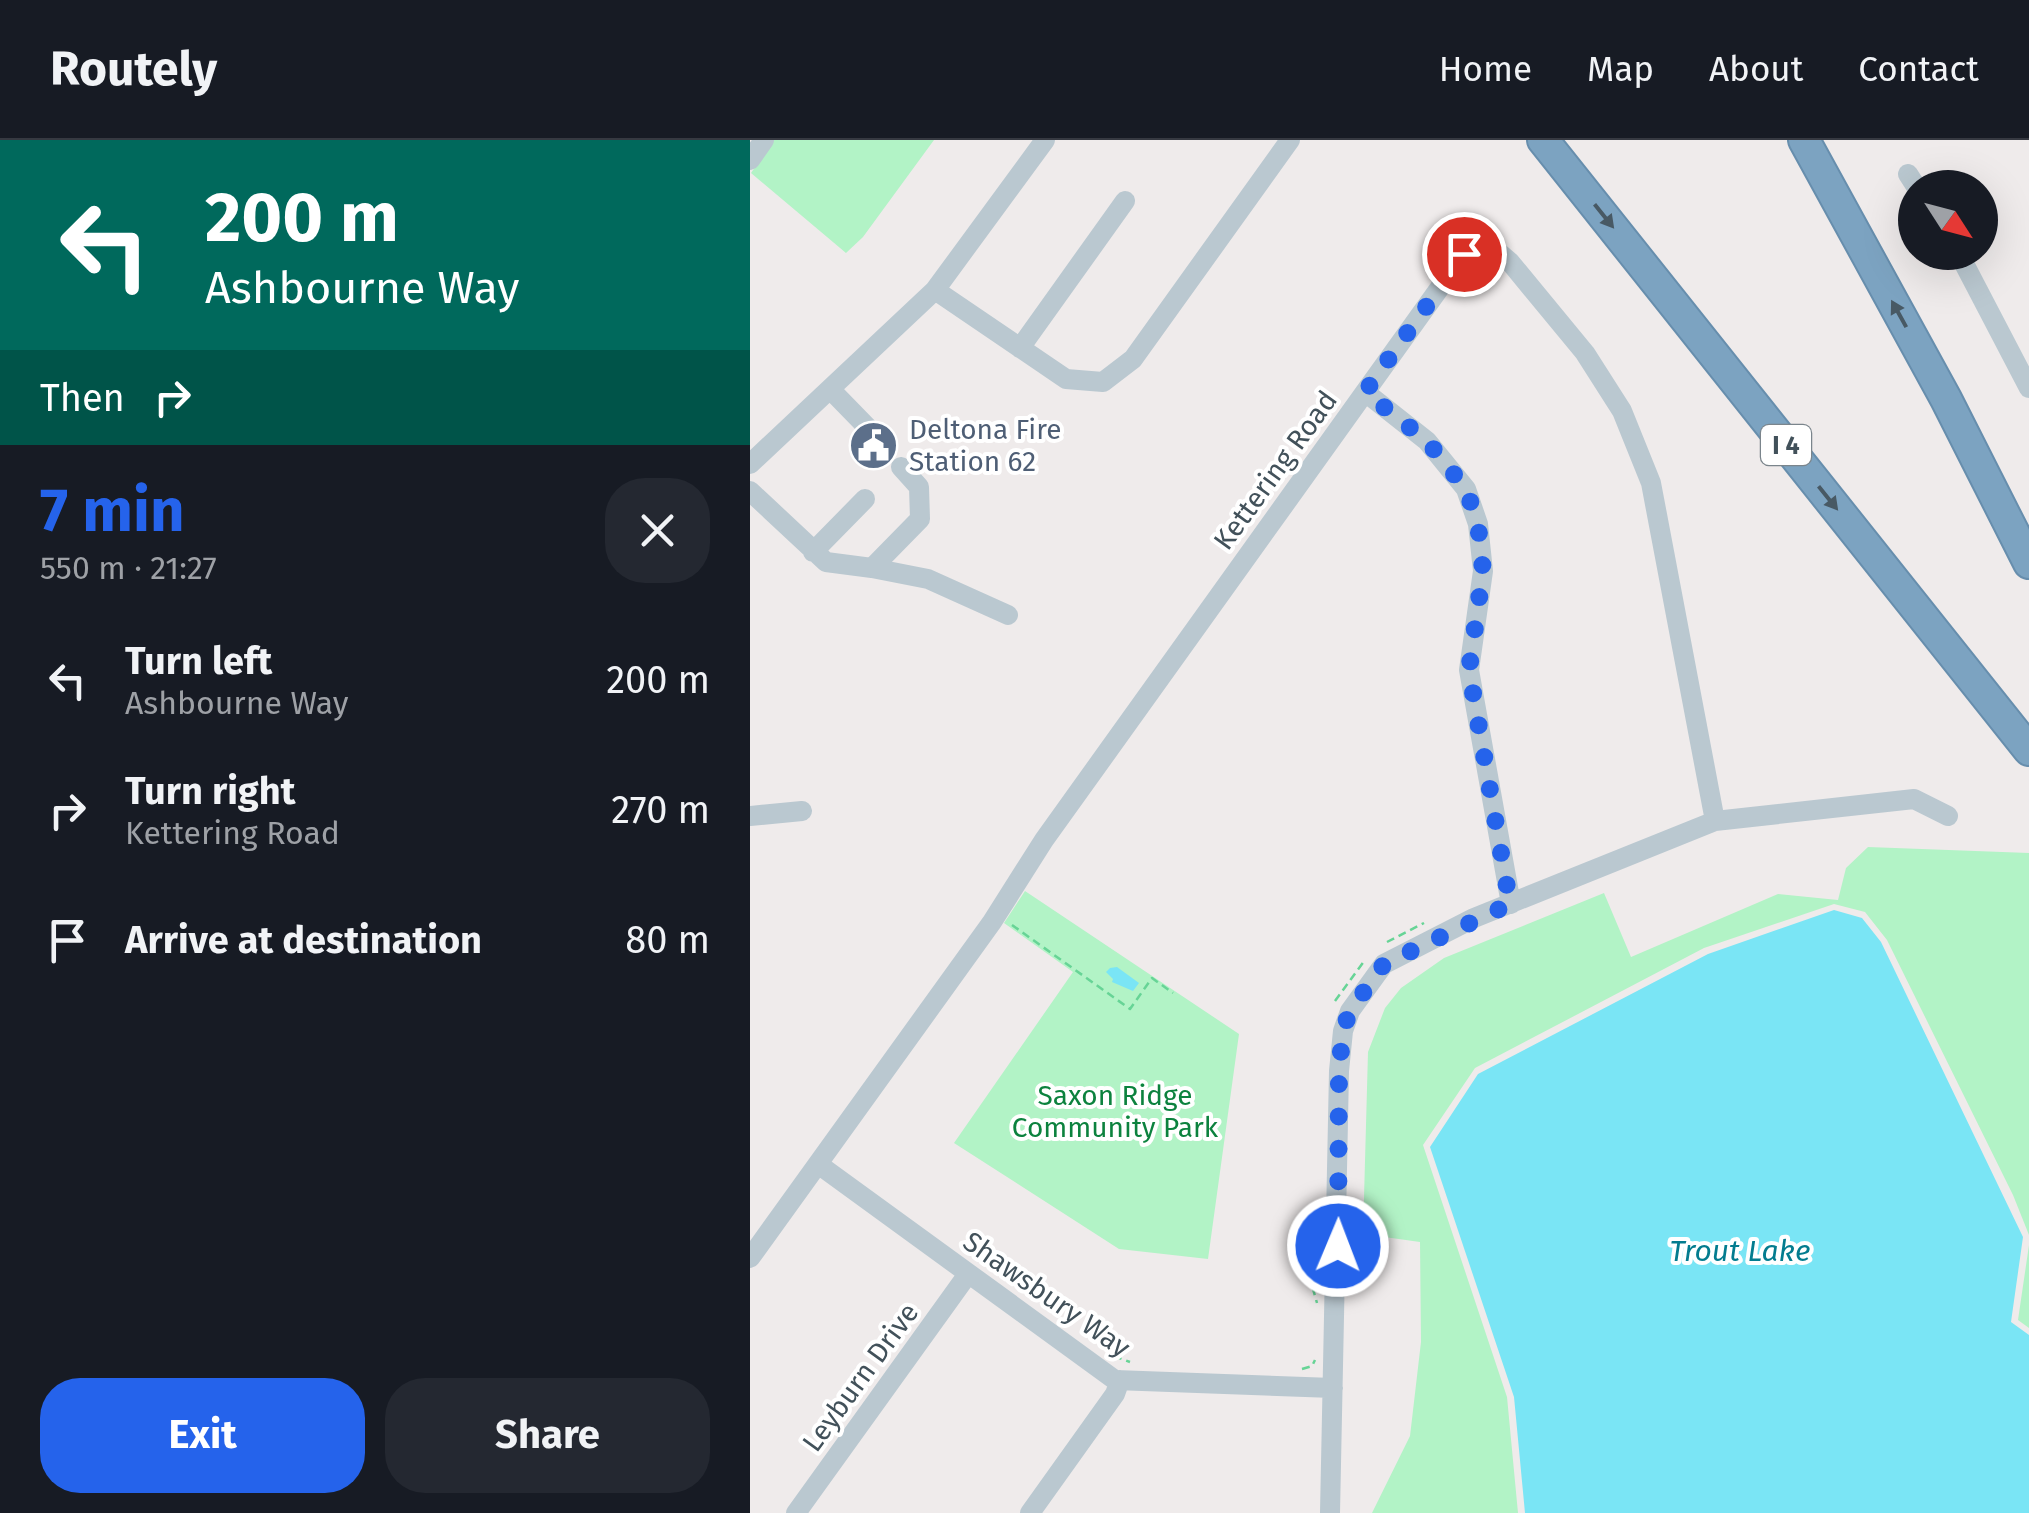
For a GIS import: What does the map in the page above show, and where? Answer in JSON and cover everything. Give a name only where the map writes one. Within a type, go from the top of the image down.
[{"type":"highway","name":"I 4","points":[[1543,140],[2029,750]]},
{"type":"highway","points":[[1804,140],[1946,400],[2029,563]]},
{"type":"highway","points":[[1946,400],[2029,537]]},
{"type":"street","points":[[750,160],[764,140]]},
{"type":"street","points":[[750,464],[936,290],[1046,140]]},
{"type":"street","points":[[936,290],[1066,380],[1103,382],[1133,360],[1290,141]]},
{"type":"street","points":[[1020,348],[1125,201]]},
{"type":"street","name":"Kettering Road","points":[[750,1258],[1464,254],[1480,246],[1496,250],[1510,262],[1584,354],[1612,396],[1651,482],[1716,821]]},
{"type":"street","points":[[1967,270],[2029,388]]},
{"type":"street","points":[[830,390],[867,427]]},
{"type":"street","points":[[1365,392],[1427,441],[1466,489],[1478,524],[1483,571],[1469,670],[1510,904]]},
{"type":"street","points":[[872,568],[920,519],[919,488],[901,467]]},
{"type":"street","points":[[750,492],[826,562],[928,580],[1008,615]]},
{"type":"street","points":[[812,552],[865,500]]},
{"type":"street","points":[[1330,1513],[1343,1030],[1350,1011],[1384,964],[1510,904],[1716,821],[1914,798],[1948,816]]},
{"type":"street","points":[[750,816],[802,811]]},
{"type":"street","name":"Shawsbury Way","points":[[818,1164],[1114,1380],[1333,1388]]},
{"type":"street","name":"Leyburn Drive","points":[[796,1513],[968,1274]]},
{"type":"street","points":[[1030,1513],[1115,1394],[1120,1380]]},
{"type":"path","points":[[1385,943],[1436,917]]},
{"type":"path","points":[[1011,924],[1130,1009],[1152,978],[1173,993]]},
{"type":"path","points":[[1332,1009],[1352,974],[1373,952]]},
{"type":"path","points":[[1310,1259],[1320,1230]]},
{"type":"path","points":[[1309,1275],[1318,1305]]},
{"type":"path","points":[[1303,1369],[1312,1366],[1318,1352]]},
{"type":"path","points":[[1107,1354],[1142,1366]]},
{"type":"green space","points":[[774,140],[934,140],[863,237],[846,253],[751,173]]},
{"type":"green space","points":[[1868,847],[2029,853],[2029,1235],[1887,940],[1865,912],[1834,904],[1704,948],[1475,1068],[1423,1145],[1507,1397],[1518,1513],[1372,1513],[1410,1436],[1421,1342],[1420,1242],[1363,1234],[1368,1052],[1385,1008],[1401,988],[1444,958],[1604,893],[1631,957],[1778,894],[1838,900],[1846,868]]},
{"type":"green space","name":"Saxon Ridge Community Park","points":[[1025,891],[1239,1034],[1208,1259],[1119,1249],[954,1143],[1073,972],[1004,923]]},
{"type":"green space","points":[[2029,1245],[2029,1328],[2018,1320]]},
{"type":"water","name":"Trout Lake","points":[[1834,910],[1862,918],[1881,942],[2023,1237],[2011,1322],[2029,1335],[2029,1513],[1525,1513],[1514,1397],[1430,1147],[1478,1074],[1708,954]]},
{"type":"water","points":[[1117,967],[1139,983],[1133,991],[1112,982],[1106,972]]},
{"type":"place","name":"Deltona Fire Station 62","points":[[874,445]]},
{"type":"route","points":[[1338,1246],[1339,1071],[1343,1030],[1350,1011],[1384,964],[1406,950],[1510,904],[1469,670],[1483,571],[1478,524],[1466,489],[1427,441],[1365,392],[1464,254]]}]
